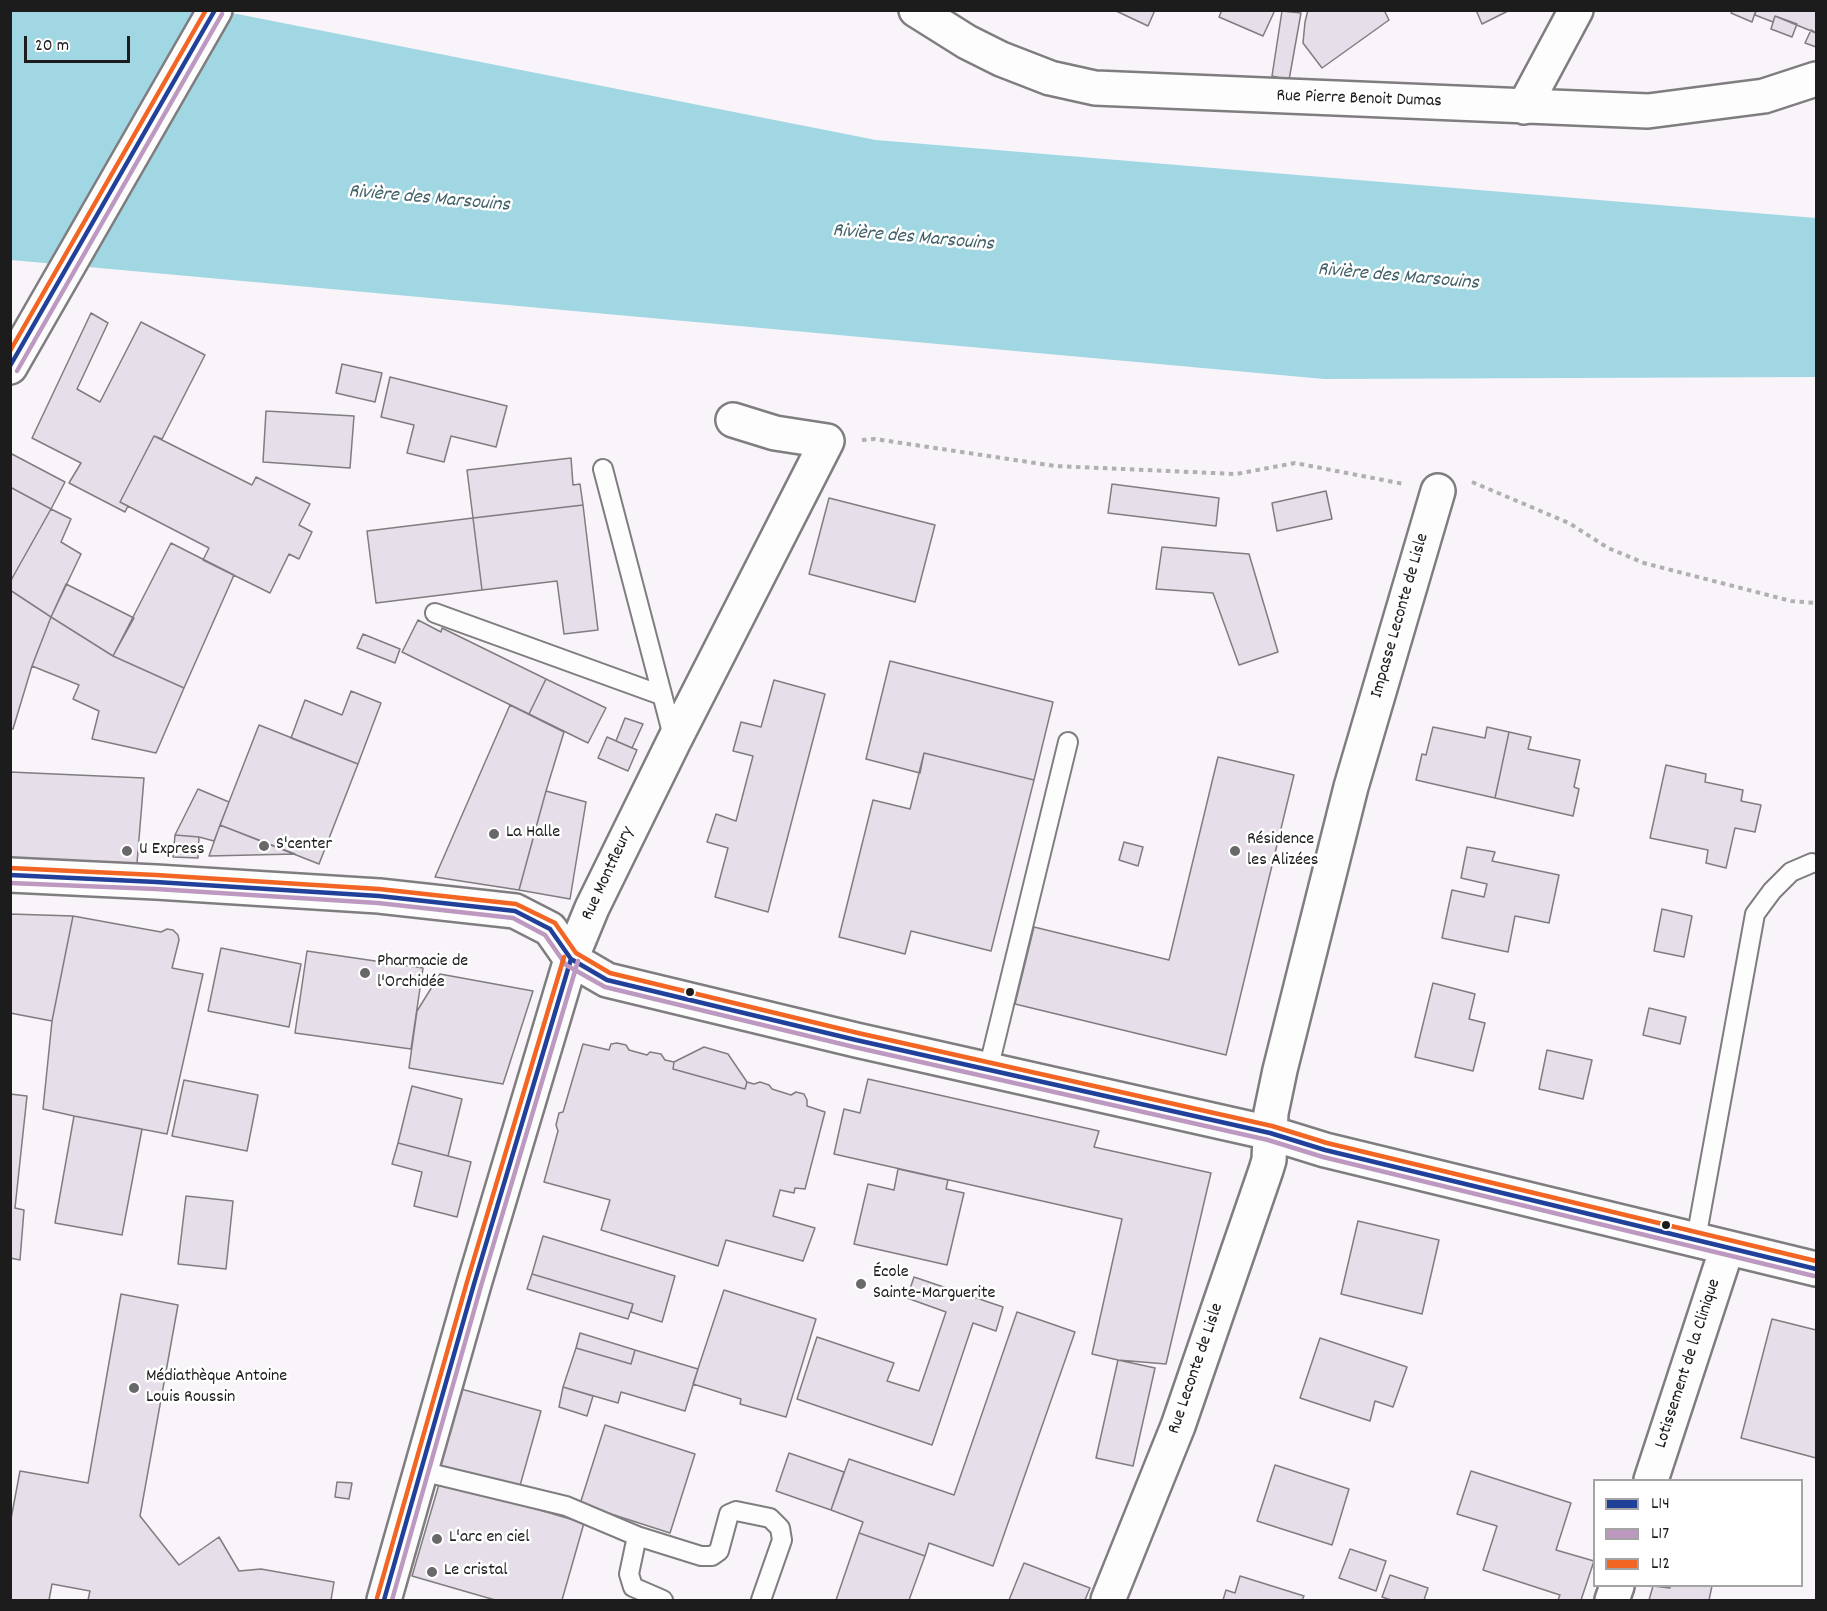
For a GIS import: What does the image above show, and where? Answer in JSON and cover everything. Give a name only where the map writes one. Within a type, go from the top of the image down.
[{"type":"street","points":[[10,367],[215,10]]},
{"type":"street","name":"Rue Pierre Benoit Dumas","points":[[916,10],[967,42],[1001,59],[1050,78],[1095,88],[1648,111],[1764,96],[1816,79]]},
{"type":"street","points":[[1524,106],[1576,10]]},
{"type":"street","points":[[733,420],[775,433],[827,441]]},
{"type":"street","name":"Rue Montfleury","points":[[384,1600],[474,1284],[571,959],[592,908],[674,741],[827,441]]},
{"type":"street","name":"Impasse Leconte de Lisle","points":[[1270,1133],[1271,1113],[1280,1070],[1351,787],[1438,491]]},
{"type":"street","points":[[10,875],[369,895],[515,912],[550,929],[571,959],[606,980],[988,1070],[1270,1133],[1325,1149],[1816,1269]]},
{"type":"street","name":"Rue Leconte de Lisle","points":[[1108,1600],[1178,1426],[1266,1170],[1270,1133]]},
{"type":"street","name":"Lotissement de la Clinique","points":[[1651,1479],[1711,1244]]},
{"type":"lane","points":[[603,469],[674,741]]},
{"type":"lane","points":[[435,613],[661,695]]},
{"type":"lane","points":[[988,1070],[1068,742]]},
{"type":"lane","points":[[1711,1244],[1755,914],[1772,891],[1791,872],[1812,863]]},
{"type":"lane","points":[[421,1471],[566,1506],[637,1536],[701,1556],[712,1556],[719,1551],[729,1514],[736,1511],[770,1518],[780,1528],[782,1540],[761,1600]]},
{"type":"lane","points":[[637,1536],[629,1574],[633,1587],[663,1600]]},
{"type":"path","points":[[827,441],[875,439],[1055,466],[1236,474],[1295,463],[1438,491],[1470,481],[1569,523],[1608,548],[1644,563],[1791,601],[1816,603]]},
{"type":"water","name":"Rivière des Marsouins","points":[[10,11],[222,11],[876,140],[1816,218],[1816,377],[1324,379],[11,260]]},
{"type":"building","points":[[1114,10],[1155,10],[1148,26]]},
{"type":"building","points":[[1222,10],[1275,10],[1263,36],[1219,17]]},
{"type":"building","points":[[1308,10],[1384,10],[1389,20],[1322,68],[1303,43]]},
{"type":"building","points":[[1476,10],[1510,10],[1482,24]]},
{"type":"building","points":[[1733,10],[1756,10],[1752,22],[1731,13]]},
{"type":"building","points":[[1756,10],[1816,10],[1816,33],[1775,16],[1773,22],[1755,15]]},
{"type":"building","points":[[1282,11],[1301,13],[1289,80],[1272,76]]},
{"type":"building","points":[[1775,16],[1797,24],[1792,37],[1771,29]]},
{"type":"building","points":[[1811,30],[1816,33],[1816,47],[1805,43]]},
{"type":"building","points":[[91,313],[108,323],[77,389],[100,402],[141,322],[205,355],[162,439],[154,436],[120,502],[128,506],[125,512],[69,483],[81,463],[32,438]]},
{"type":"building","points":[[342,364],[382,373],[375,402],[336,393]]},
{"type":"building","points":[[390,377],[507,406],[496,447],[451,436],[444,462],[407,453],[414,425],[381,417]]},
{"type":"building","points":[[266,411],[354,416],[350,468],[263,462]]},
{"type":"building","points":[[154,436],[252,485],[256,477],[310,504],[299,525],[312,532],[299,559],[289,554],[270,593],[203,560],[209,548],[120,502]]},
{"type":"building","points":[[10,453],[65,482],[51,509],[10,487]]},
{"type":"building","points":[[571,458],[573,485],[580,484],[583,505],[473,518],[467,470]]},
{"type":"building","points":[[1112,484],[1219,498],[1216,526],[1108,513]]},
{"type":"building","points":[[10,487],[51,509],[10,582]]},
{"type":"building","points":[[1326,491],[1332,519],[1277,531],[1272,503]]},
{"type":"building","points":[[829,498],[935,525],[915,602],[809,574]]},
{"type":"building","points":[[583,505],[598,630],[564,634],[557,581],[482,590],[473,518]]},
{"type":"building","points":[[51,509],[71,519],[61,542],[81,554],[51,617],[10,590],[10,582]]},
{"type":"building","points":[[473,518],[482,590],[376,603],[367,531]]},
{"type":"building","points":[[171,543],[234,575],[184,688],[113,656]]},
{"type":"building","points":[[1162,547],[1249,554],[1278,652],[1239,665],[1213,593],[1156,589]]},
{"type":"building","points":[[66,584],[134,618],[113,656],[51,617]]},
{"type":"building","points":[[10,590],[51,617],[32,666],[13,729],[10,728]]},
{"type":"building","points":[[51,617],[113,656],[184,688],[156,753],[92,739],[99,711],[73,699],[79,685],[32,666]]},
{"type":"building","points":[[418,620],[441,632],[442,628],[546,679],[529,714],[402,652]]},
{"type":"building","points":[[363,634],[400,649],[395,663],[357,648]]},
{"type":"building","points":[[890,661],[1053,702],[1034,780],[924,753],[920,773],[866,759]]},
{"type":"building","points":[[546,679],[606,708],[588,743],[529,714]]},
{"type":"building","points":[[774,680],[825,694],[768,912],[715,897],[728,848],[707,842],[716,814],[736,821],[753,756],[733,751],[741,722],[761,727]]},
{"type":"building","points":[[351,691],[381,703],[358,764],[291,738],[305,700],[342,715]]},
{"type":"building","name":"La Halle","points":[[510,705],[564,732],[519,890],[435,877]]},
{"type":"building","points":[[625,718],[643,724],[632,748],[616,741]]},
{"type":"building","points":[[259,725],[358,764],[319,864],[220,825]]},
{"type":"building","points":[[1433,727],[1485,738],[1487,727],[1509,732],[1495,798],[1416,780],[1422,754],[1426,755]]},
{"type":"building","points":[[1509,732],[1531,737],[1528,749],[1580,760],[1574,787],[1579,789],[1573,816],[1495,798]]},
{"type":"building","points":[[607,737],[637,750],[628,771],[598,758]]},
{"type":"building","points":[[924,753],[1034,780],[991,951],[911,931],[905,954],[839,937],[873,800],[910,809]]},
{"type":"building","name":"Résidence les Alizées","points":[[1218,757],[1294,775],[1226,1055],[1015,1004],[1034,927],[1169,960]]},
{"type":"building","points":[[1666,765],[1706,774],[1705,782],[1743,790],[1741,801],[1761,805],[1755,832],[1735,828],[1726,868],[1706,863],[1708,850],[1650,838]]},
{"type":"building","points":[[10,772],[144,778],[137,863],[10,860]]},
{"type":"building","points":[[198,789],[229,802],[214,841],[175,835]]},
{"type":"building","points":[[546,791],[586,802],[570,899],[519,890]]},
{"type":"building","points":[[220,825],[295,854],[209,856]]},
{"type":"building","points":[[175,835],[199,837],[198,858],[173,857]]},
{"type":"building","points":[[1124,842],[1143,847],[1138,866],[1119,860]]},
{"type":"building","points":[[1467,847],[1495,852],[1492,861],[1559,875],[1549,923],[1515,916],[1508,952],[1442,938],[1452,890],[1484,897],[1487,884],[1461,878]]},
{"type":"building","points":[[1662,909],[1692,916],[1684,957],[1654,951]]},
{"type":"building","points":[[10,914],[73,916],[52,1021],[10,1013]]},
{"type":"building","points":[[73,916],[161,932],[167,929],[173,930],[179,940],[172,968],[203,974],[167,1134],[43,1109],[52,1021]]},
{"type":"building","points":[[221,948],[301,964],[289,1027],[208,1011]]},
{"type":"building","points":[[307,951],[423,968],[411,1049],[295,1033]]},
{"type":"building","points":[[440,974],[533,991],[503,1084],[409,1068],[417,1011]]},
{"type":"building","points":[[1433,983],[1475,994],[1469,1019],[1485,1023],[1473,1071],[1415,1057]]},
{"type":"building","points":[[1649,1008],[1686,1017],[1680,1044],[1643,1035]]},
{"type":"building","points":[[583,1044],[609,1050],[611,1044],[626,1045],[629,1050],[647,1055],[650,1052],[661,1054],[665,1060],[674,1062],[673,1069],[745,1089],[747,1082],[754,1084],[760,1082],[769,1085],[772,1089],[791,1095],[796,1092],[804,1094],[807,1106],[825,1112],[805,1189],[795,1188],[794,1193],[780,1190],[773,1216],[815,1228],[803,1261],[726,1240],[718,1266],[601,1230],[610,1200],[544,1182],[558,1131],[556,1125],[559,1113],[563,1112]]},
{"type":"building","points":[[704,1047],[728,1054],[747,1082],[745,1089],[673,1069],[674,1062]]},
{"type":"building","points":[[1547,1050],[1592,1060],[1583,1099],[1539,1089]]},
{"type":"building","points":[[868,1079],[1099,1131],[1094,1147],[1211,1173],[1166,1364],[1118,1360],[1092,1354],[1122,1219],[834,1154],[844,1109],[860,1113]]},
{"type":"building","points":[[184,1080],[258,1095],[247,1151],[172,1136]]},
{"type":"building","points":[[412,1086],[462,1099],[448,1156],[398,1143]]},
{"type":"building","points":[[10,1094],[27,1096],[15,1208],[24,1210],[20,1260],[10,1258]]},
{"type":"building","points":[[74,1116],[142,1129],[122,1235],[55,1223]]},
{"type":"building","points":[[398,1143],[471,1162],[457,1217],[414,1206],[422,1172],[392,1164]]},
{"type":"building","points":[[898,1169],[948,1180],[946,1189],[964,1193],[947,1265],[854,1244],[868,1184],[894,1190]]},
{"type":"building","points":[[186,1196],[233,1201],[226,1269],[178,1264]]},
{"type":"building","points":[[1358,1221],[1439,1240],[1422,1314],[1341,1294]]},
{"type":"building","points":[[543,1236],[675,1276],[662,1322],[631,1312],[633,1304],[532,1274]]},
{"type":"building","points":[[532,1274],[633,1304],[628,1319],[527,1289]]},
{"type":"building","points":[[914,1277],[1003,1307],[996,1331],[973,1323],[932,1445],[797,1399],[817,1337],[894,1363],[887,1381],[919,1391],[946,1312],[907,1298]]},
{"type":"building","points":[[724,1290],[816,1319],[786,1417],[740,1404],[741,1399],[693,1384]]},
{"type":"building","name":"Médiathèque Antoine Louis Roussin","points":[[121,1294],[178,1305],[140,1516],[179,1565],[219,1537],[239,1571],[261,1569],[334,1582],[331,1600],[88,1600],[90,1591],[52,1584],[49,1600],[10,1600],[10,1524],[20,1471],[88,1483]]},
{"type":"building","points":[[1017,1312],[1075,1332],[993,1566],[929,1543],[925,1556],[859,1533],[863,1522],[831,1510],[849,1459],[954,1495]]},
{"type":"building","points":[[1772,1319],[1816,1330],[1816,1458],[1741,1438]]},
{"type":"building","points":[[580,1333],[635,1350],[631,1364],[576,1348]]},
{"type":"building","points":[[1320,1338],[1407,1367],[1393,1407],[1375,1401],[1370,1421],[1300,1398]]},
{"type":"building","points":[[576,1348],[631,1364],[635,1350],[698,1369],[685,1411],[621,1392],[618,1403],[563,1387]]},
{"type":"building","points":[[1118,1360],[1155,1368],[1133,1466],[1096,1458]]},
{"type":"building","points":[[563,1387],[593,1396],[587,1416],[559,1407]]},
{"type":"building","points":[[461,1389],[541,1411],[519,1489],[439,1467]]},
{"type":"building","points":[[605,1425],[695,1454],[670,1533],[580,1504]]},
{"type":"building","points":[[789,1453],[844,1472],[831,1510],[776,1491]]},
{"type":"building","points":[[1275,1465],[1349,1489],[1332,1545],[1257,1521]]},
{"type":"building","points":[[1471,1471],[1571,1503],[1556,1550],[1593,1561],[1581,1600],[1558,1600],[1560,1595],[1483,1570],[1497,1526],[1457,1514]]},
{"type":"building","points":[[440,1481],[584,1523],[562,1600],[495,1600],[412,1576]]},
{"type":"building","points":[[337,1482],[352,1483],[349,1499],[335,1497]]},
{"type":"building","points":[[859,1533],[925,1556],[909,1600],[836,1600]]},
{"type":"building","points":[[1350,1549],[1386,1561],[1376,1591],[1339,1578]]},
{"type":"building","points":[[1024,1563],[1090,1588],[1085,1600],[1009,1600]]},
{"type":"building","points":[[1390,1575],[1428,1588],[1424,1600],[1391,1600],[1382,1597]]},
{"type":"building","points":[[1240,1576],[1304,1596],[1302,1600],[1223,1600],[1226,1590],[1235,1593]]},
{"type":"building","points":[[1653,1587],[1712,1587],[1709,1600],[1649,1600]]},
{"type":"transit line","name":"L12","points":[[10,351],[206,10]]},
{"type":"transit line","name":"L14","points":[[10,366],[215,10]]},
{"type":"transit line","name":"L17","points":[[17,371],[222,14]]},
{"type":"transit line","name":"L12","points":[[10,868],[379,889],[516,904],[555,923],[576,953],[610,973],[858,1033],[1272,1126],[1327,1143],[1816,1261]]},
{"type":"transit line","name":"L14","points":[[10,875],[379,896],[515,911],[550,929],[571,959],[607,980],[856,1040],[1270,1133],[1325,1150],[1816,1269]]},
{"type":"transit line","name":"L17","points":[[10,883],[156,889],[378,903],[513,918],[545,935],[566,965],[605,987],[854,1047],[1268,1140],[1323,1157],[1814,1276]]},
{"type":"transit line","name":"L12","points":[[377,1598],[467,1282],[564,957]]},
{"type":"transit line","name":"L14","points":[[384,1600],[474,1284],[571,959]]},
{"type":"transit line","name":"L17","points":[[392,1600],[481,1286],[578,961]]},
{"type":"place","name":"La Halle","points":[[494,834]]},
{"type":"place","name":"S'center","points":[[264,846]]},
{"type":"place","name":"U Express","points":[[127,851]]},
{"type":"place","name":"Résidence les Alizées","points":[[1235,851]]},
{"type":"place","name":"Pharmacie de l'Orchidée","points":[[365,973]]},
{"type":"place","name":"École Sainte-Marguerite","points":[[861,1284]]},
{"type":"place","name":"Médiathèque Antoine Louis Roussin","points":[[134,1388]]},
{"type":"place","name":"L'arc en ciel","points":[[437,1539]]},
{"type":"place","name":"Le cristal","points":[[432,1572]]}]
